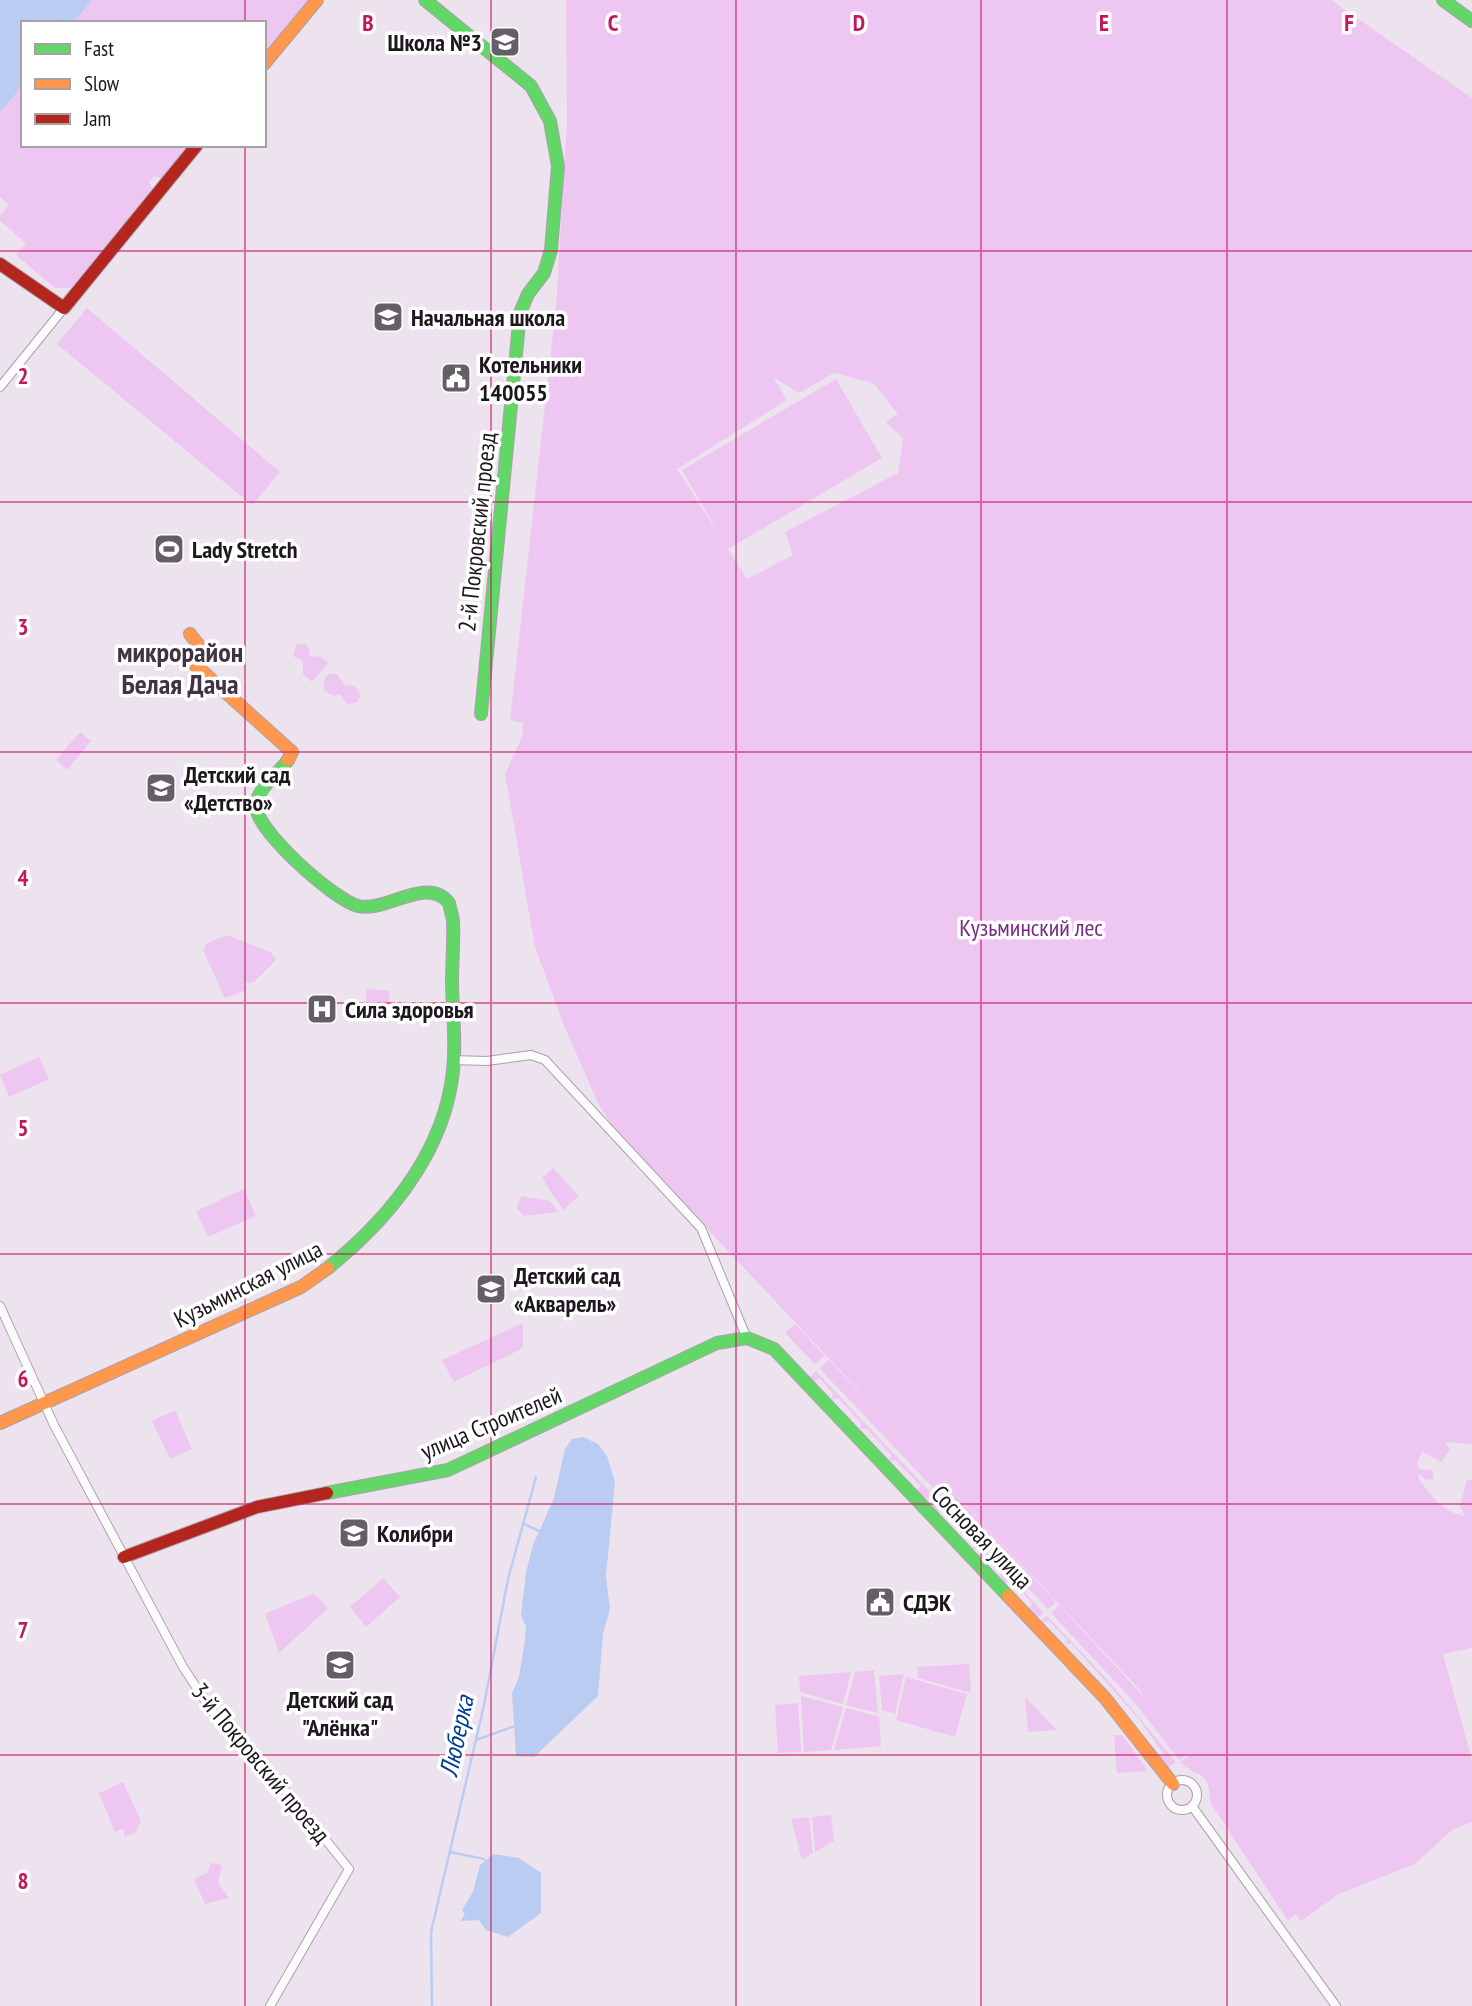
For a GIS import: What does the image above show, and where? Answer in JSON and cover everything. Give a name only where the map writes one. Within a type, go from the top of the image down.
[{"type":"main road","points":[[266,62],[317,0]]},
{"type":"main road","name":"2-й Покровский проезд","points":[[425,0],[536,92],[550,121],[558,155],[550,257],[520,313],[481,714]]},
{"type":"main road","points":[[1443,0],[1472,21]]},
{"type":"main road","points":[[0,264],[64,308],[195,147]]},
{"type":"main road","name":"Кузьминская улица","points":[[0,1423],[301,1287],[345,1258],[376,1228],[429,1145],[447,1103],[453,1060],[452,909],[444,897],[425,894],[375,906],[354,905],[336,895],[261,824],[255,808],[258,795],[289,760],[292,752],[193,663],[203,651],[190,634]]},
{"type":"main road","name":"улица Строителей","points":[[124,1557],[257,1507],[436,1474],[717,1343],[746,1336]]},
{"type":"main road","name":"Сосновая улица","points":[[746,1336],[761,1340],[775,1349],[1105,1698],[1173,1784]]},
{"type":"street","points":[[0,387],[64,308]]},
{"type":"street","points":[[453,1060],[487,1061],[531,1055],[545,1060],[701,1228],[746,1336]]},
{"type":"street","points":[[0,1306],[44,1403]]},
{"type":"street","name":"3-й Покровский проезд","points":[[44,1403],[183,1667],[212,1711],[293,1799],[349,1869],[270,2006]]},
{"type":"street","name":"Сосновая улица","points":[[1181,1780],[1192,1785],[1197,1796],[1192,1806],[1183,1810],[1170,1804],[1168,1791],[1173,1784],[1181,1780]]},
{"type":"street","name":"Сосновая улица","points":[[1192,1806],[1336,2006]]},
{"type":"green space","points":[[0,0],[308,0],[266,51],[266,21],[21,21],[21,147],[187,147],[162,178],[154,176],[149,182],[152,189],[70,288],[55,288],[16,255],[26,243],[0,221],[0,216],[9,205],[0,197]]},
{"type":"green space","name":"Кузьминский лес","points":[[566,0],[1331,0],[1472,98],[1472,1444],[1445,1442],[1450,1450],[1441,1462],[1422,1452],[1417,1463],[1420,1469],[1432,1470],[1434,1479],[1426,1480],[1419,1474],[1419,1479],[1428,1492],[1444,1507],[1457,1514],[1465,1516],[1460,1506],[1467,1480],[1472,1479],[1472,1648],[1443,1654],[1472,1760],[1472,1822],[1452,1830],[1415,1864],[1339,1894],[1301,1921],[1296,1914],[1288,1921],[1210,1802],[1205,1778],[1180,1762],[1189,1756],[1188,1754],[1179,1760],[1135,1703],[1051,1613],[1059,1605],[1146,1699],[1139,1689],[945,1483],[936,1491],[819,1368],[829,1360],[937,1474],[614,1129],[597,1101],[563,1023],[535,947],[505,774],[522,737],[523,723],[510,720],[556,306],[567,123]],"holes":[[[834,373],[873,383],[898,414],[886,422],[903,438],[898,473],[785,532],[793,555],[747,579],[728,549],[882,458],[836,379],[682,470],[721,538],[677,469],[787,400],[773,377],[799,393]]]},
{"type":"green space","points":[[87,308],[280,472],[252,505],[57,344]]},
{"type":"green space","points":[[297,644],[305,644],[310,656],[322,657],[328,663],[312,682],[303,674],[303,661],[293,656]]},
{"type":"green space","points":[[329,674],[337,674],[345,686],[353,685],[359,690],[360,697],[356,703],[347,704],[340,694],[334,696],[324,691],[324,680]]},
{"type":"green space","points":[[80,732],[91,741],[67,770],[56,760]]},
{"type":"green space","points":[[227,935],[272,953],[276,960],[254,982],[245,983],[247,990],[225,998],[203,950],[207,943]]},
{"type":"green space","points":[[367,989],[390,991],[387,1020],[371,1018],[372,1009],[365,1008]]},
{"type":"green space","points":[[39,1057],[49,1079],[9,1097],[0,1075]]},
{"type":"green space","points":[[553,1168],[579,1196],[563,1210],[542,1178]]},
{"type":"green space","points":[[244,1189],[256,1216],[208,1237],[196,1211]]},
{"type":"green space","points":[[522,1196],[550,1201],[558,1212],[524,1216],[516,1208]]},
{"type":"green space","points":[[523,1323],[523,1348],[454,1382],[442,1360]]},
{"type":"green space","points":[[795,1324],[825,1356],[815,1364],[785,1333]]},
{"type":"green space","points":[[816,1371],[932,1494],[924,1502],[915,1492],[921,1486],[895,1460],[889,1462],[891,1455],[866,1428],[859,1430],[862,1424],[838,1398],[831,1400],[833,1393],[819,1378],[812,1384],[808,1379]]},
{"type":"green space","points":[[175,1410],[192,1449],[170,1459],[152,1421]]},
{"type":"green space","points":[[948,1487],[1056,1602],[1048,1609],[939,1495]]},
{"type":"green space","points":[[936,1498],[1044,1613],[1036,1619],[1028,1610],[1033,1604],[1010,1579],[1005,1583],[999,1576],[1002,1572],[979,1547],[972,1550],[975,1543],[942,1508],[936,1513],[928,1505]]},
{"type":"green space","points":[[383,1578],[400,1597],[366,1627],[350,1607]]},
{"type":"green space","points":[[314,1593],[328,1608],[279,1653],[265,1614]]},
{"type":"green space","points":[[1047,1616],[1107,1679],[1176,1762],[1166,1769],[1158,1758],[1163,1753],[1139,1719],[1071,1643],[1066,1645],[1067,1640],[1048,1620],[1042,1624],[1040,1622]]},
{"type":"green space","points":[[969,1664],[971,1693],[918,1678],[917,1667]]},
{"type":"green space","points":[[874,1670],[878,1713],[846,1705],[855,1672]]},
{"type":"green space","points":[[851,1672],[843,1704],[800,1692],[799,1676]]},
{"type":"green space","points":[[904,1674],[895,1714],[882,1710],[879,1676]]},
{"type":"green space","points":[[906,1677],[967,1694],[955,1737],[896,1720]]},
{"type":"green space","points":[[801,1696],[843,1707],[831,1750],[804,1752]]},
{"type":"green space","points":[[1025,1697],[1057,1730],[1028,1732]]},
{"type":"green space","points":[[798,1703],[801,1752],[778,1753],[775,1705]]},
{"type":"green space","points":[[846,1708],[879,1717],[881,1746],[834,1750]]},
{"type":"green space","points":[[1114,1735],[1122,1735],[1148,1771],[1117,1773]]},
{"type":"green space","points":[[123,1782],[141,1821],[135,1833],[125,1837],[123,1829],[115,1832],[99,1793]]},
{"type":"green space","points":[[831,1815],[834,1841],[815,1852],[812,1817]]},
{"type":"green space","points":[[809,1817],[813,1853],[802,1860],[791,1819]]},
{"type":"green space","points":[[210,1863],[222,1865],[218,1883],[229,1898],[205,1904],[194,1879],[208,1872]]},
{"type":"water","points":[[0,0],[92,0],[75,21],[21,21],[21,87],[0,112]]},
{"type":"water","points":[[583,1437],[598,1444],[607,1456],[615,1482],[606,1576],[610,1609],[603,1634],[598,1696],[534,1757],[516,1756],[512,1693],[519,1677],[525,1640],[526,1627],[521,1615],[526,1572],[533,1545],[554,1498],[565,1449],[572,1439]]},
{"type":"water","points":[[493,1854],[519,1858],[541,1873],[541,1913],[508,1937],[486,1930],[479,1920],[461,1921],[465,1914],[462,1910],[473,1892],[480,1865]]},
{"type":"waterway","name":"Люберка","points":[[432,2006],[431,1932],[484,1705],[508,1579],[536,1477]]},
{"type":"waterway","points":[[524,1524],[539,1531]]},
{"type":"waterway","points":[[476,1740],[515,1726]]},
{"type":"waterway","points":[[450,1852],[484,1859]]},
{"type":"traffic: fast","points":[[425,0],[531,86],[550,121],[558,166],[551,250],[544,273],[528,294],[520,313],[481,714]]},
{"type":"traffic: fast","points":[[1443,0],[1472,21]]},
{"type":"traffic: fast","points":[[288,760],[266,785],[256,803],[258,814],[266,828],[296,861],[331,891],[358,906],[381,905],[418,893],[429,893],[440,895],[449,903],[453,920],[454,1060],[444,1113],[421,1164],[389,1210],[328,1268]]},
{"type":"traffic: fast","points":[[327,1493],[448,1470],[717,1343],[747,1338],[774,1349],[1008,1596]]},
{"type":"traffic: slow","points":[[266,62],[317,0]]},
{"type":"traffic: slow","points":[[190,634],[203,651],[193,663],[292,752],[288,760]]},
{"type":"traffic: slow","points":[[0,1423],[301,1287],[328,1268]]},
{"type":"traffic: slow","points":[[1008,1596],[1105,1698],[1173,1784]]},
{"type":"traffic: jam","points":[[0,264],[64,308],[195,147]]},
{"type":"traffic: jam","points":[[124,1557],[257,1507],[327,1493]]},
{"type":"place","name":"Школа №3","points":[[505,42]]},
{"type":"place","name":"Начальная школа","points":[[388,317]]},
{"type":"place","name":"Котельники 140055","points":[[456,378]]},
{"type":"place","name":"Lady Stretch","points":[[169,549]]},
{"type":"place","name":"Детский сад «Детство»","points":[[161,788]]},
{"type":"place","name":"Сила здоровья","points":[[322,1009]]},
{"type":"place","name":"Детский сад «Акварель»","points":[[491,1289]]},
{"type":"place","name":"Колибри","points":[[354,1533]]},
{"type":"place","name":"СДЭК","points":[[880,1602]]},
{"type":"place","name":"Детский сад \"Алёнка\"","points":[[340,1665]]},
{"type":"district","name":"микрорайон Белая Дача","points":[[180,667]]}]
